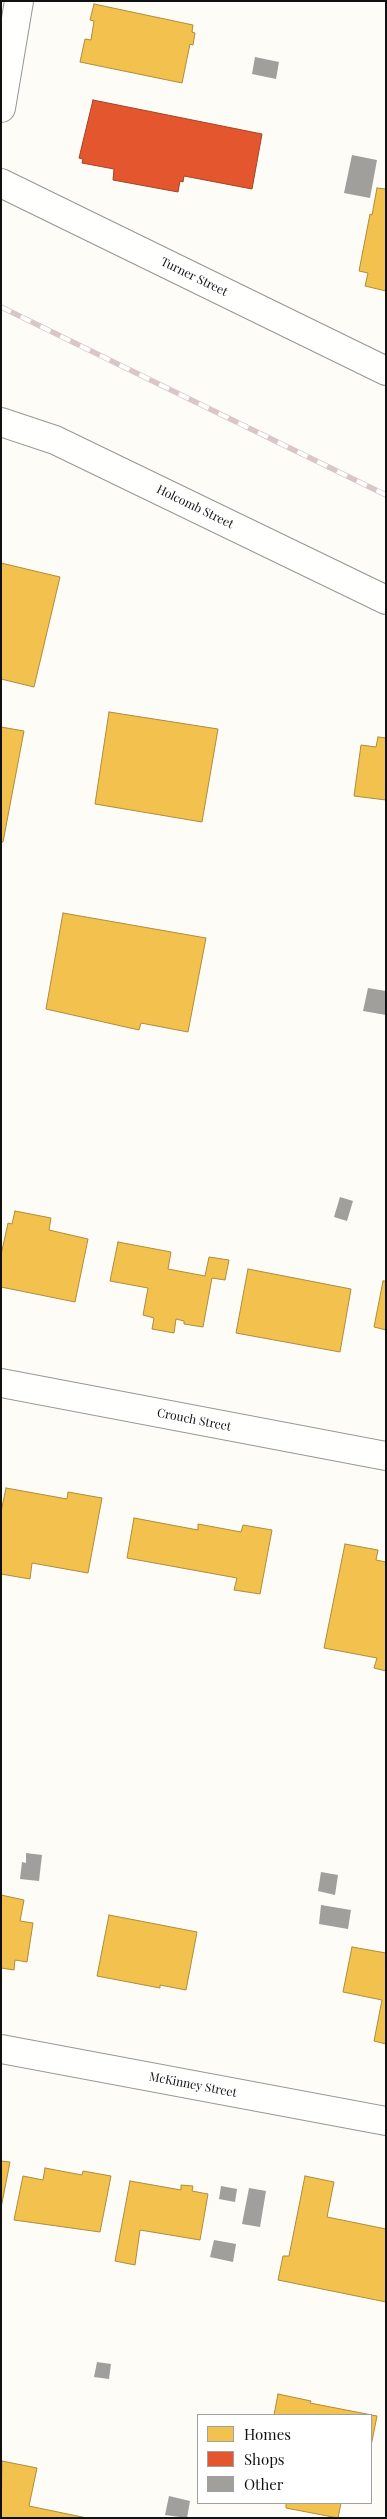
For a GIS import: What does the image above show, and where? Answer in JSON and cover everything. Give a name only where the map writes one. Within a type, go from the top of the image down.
[{"type":"street","points":[[1,108],[19,1]]},
{"type":"street","name":"Turner Street","points":[[1,182],[386,371]]},
{"type":"street","name":"Holcomb Street","points":[[1,422],[55,440],[386,600]]},
{"type":"street","name":"Crouch Street","points":[[1,1383],[386,1456]]},
{"type":"street","name":"McKinney Street","points":[[1,2049],[386,2121]]},
{"type":"building: Homes","points":[[94,4],[193,25],[192,32],[195,33],[193,45],[190,44],[182,83],[80,62],[85,39],[91,40],[94,21],[90,20]]},
{"type":"building: Homes","points":[[377,188],[386,189],[386,291],[365,286],[368,273],[359,271]]},
{"type":"building: Homes","points":[[1,563],[60,577],[34,687],[1,679]]},
{"type":"building: Homes","points":[[109,712],[218,729],[202,822],[95,804]]},
{"type":"building: Homes","points":[[1,727],[24,731],[3,842],[1,842]]},
{"type":"building: Homes","points":[[378,737],[386,738],[386,800],[354,796],[361,745],[376,747]]},
{"type":"building: Homes","points":[[63,913],[206,938],[188,1032],[141,1023],[139,1030],[46,1009]]},
{"type":"building: Homes","points":[[15,1211],[51,1218],[49,1230],[88,1239],[75,1302],[1,1287],[1,1255],[8,1223],[12,1224]]},
{"type":"building: Homes","points":[[118,1242],[171,1252],[168,1269],[205,1276],[209,1257],[229,1260],[225,1280],[212,1278],[203,1327],[184,1324],[184,1321],[176,1319],[174,1333],[152,1329],[154,1318],[143,1315],[148,1288],[110,1281]]},
{"type":"building: Homes","points":[[248,1269],[351,1289],[340,1352],[236,1333]]},
{"type":"building: Homes","points":[[383,1281],[386,1281],[386,1330],[374,1327]]},
{"type":"building: Homes","points":[[6,1488],[67,1499],[68,1492],[102,1498],[88,1573],[32,1563],[30,1579],[1,1574],[1,1512]]},
{"type":"building: Homes","points":[[134,1518],[198,1530],[198,1524],[241,1532],[243,1525],[272,1530],[260,1594],[234,1590],[237,1578],[127,1558]]},
{"type":"building: Homes","points":[[345,1544],[378,1550],[376,1560],[386,1562],[386,1671],[374,1668],[377,1658],[324,1648]]},
{"type":"building: Homes","points":[[1,1895],[24,1900],[20,1921],[33,1923],[27,1962],[15,1960],[14,1970],[1,1968]]},
{"type":"building: Homes","points":[[109,1915],[197,1932],[186,1990],[160,1985],[160,1988],[97,1976]]},
{"type":"building: Homes","points":[[352,1947],[386,1953],[386,2044],[374,2041],[382,2000],[343,1992]]},
{"type":"building: Homes","points":[[1,2161],[10,2162],[1,2208]]},
{"type":"building: Homes","points":[[45,2168],[82,2175],[83,2171],[111,2176],[100,2232],[14,2220],[23,2176],[43,2180]]},
{"type":"building: Homes","points":[[305,2176],[334,2182],[327,2217],[386,2229],[386,2302],[278,2280],[283,2256],[289,2256]]},
{"type":"building: Homes","points":[[130,2181],[181,2190],[181,2185],[193,2186],[192,2191],[208,2194],[200,2240],[140,2230],[135,2265],[115,2261]]},
{"type":"building: Homes","points":[[278,2394],[311,2401],[310,2403],[367,2414],[274,2414]]},
{"type":"building: Homes","points":[[372,2415],[377,2416],[372,2441]]},
{"type":"building: Homes","points":[[2,2461],[37,2468],[29,2506],[87,2518],[1,2518]]},
{"type":"building: Homes","points":[[286,2504],[341,2504],[338,2518],[286,2508]]},
{"type":"building: Shops","points":[[93,100],[262,134],[252,189],[184,176],[183,182],[180,181],[178,192],[113,180],[114,169],[82,163],[83,159],[79,158]]},
{"type":"building: Other","points":[[255,57],[279,62],[276,79],[252,74]]},
{"type":"building: Other","points":[[352,155],[377,160],[370,198],[344,193]]},
{"type":"building: Other","points":[[368,988],[386,991],[386,1015],[363,1011]]},
{"type":"building: Other","points":[[340,1197],[353,1201],[347,1221],[334,1217]]},
{"type":"building: Other","points":[[26,1853],[42,1855],[39,1881],[20,1879],[22,1862],[26,1863]]},
{"type":"building: Other","points":[[321,1872],[338,1875],[335,1895],[318,1891]]},
{"type":"building: Other","points":[[321,1905],[351,1910],[348,1929],[319,1924]]},
{"type":"building: Other","points":[[221,2186],[237,2189],[235,2202],[219,2199]]},
{"type":"building: Other","points":[[249,2188],[266,2191],[260,2227],[242,2224]]},
{"type":"building: Other","points":[[214,2240],[236,2244],[233,2262],[210,2257]]},
{"type":"building: Other","points":[[97,2362],[111,2364],[109,2379],[94,2377]]},
{"type":"building: Other","points":[[169,2496],[190,2501],[187,2518],[165,2515]]},
{"type":"railway","points":[[1,307],[386,495]]}]
